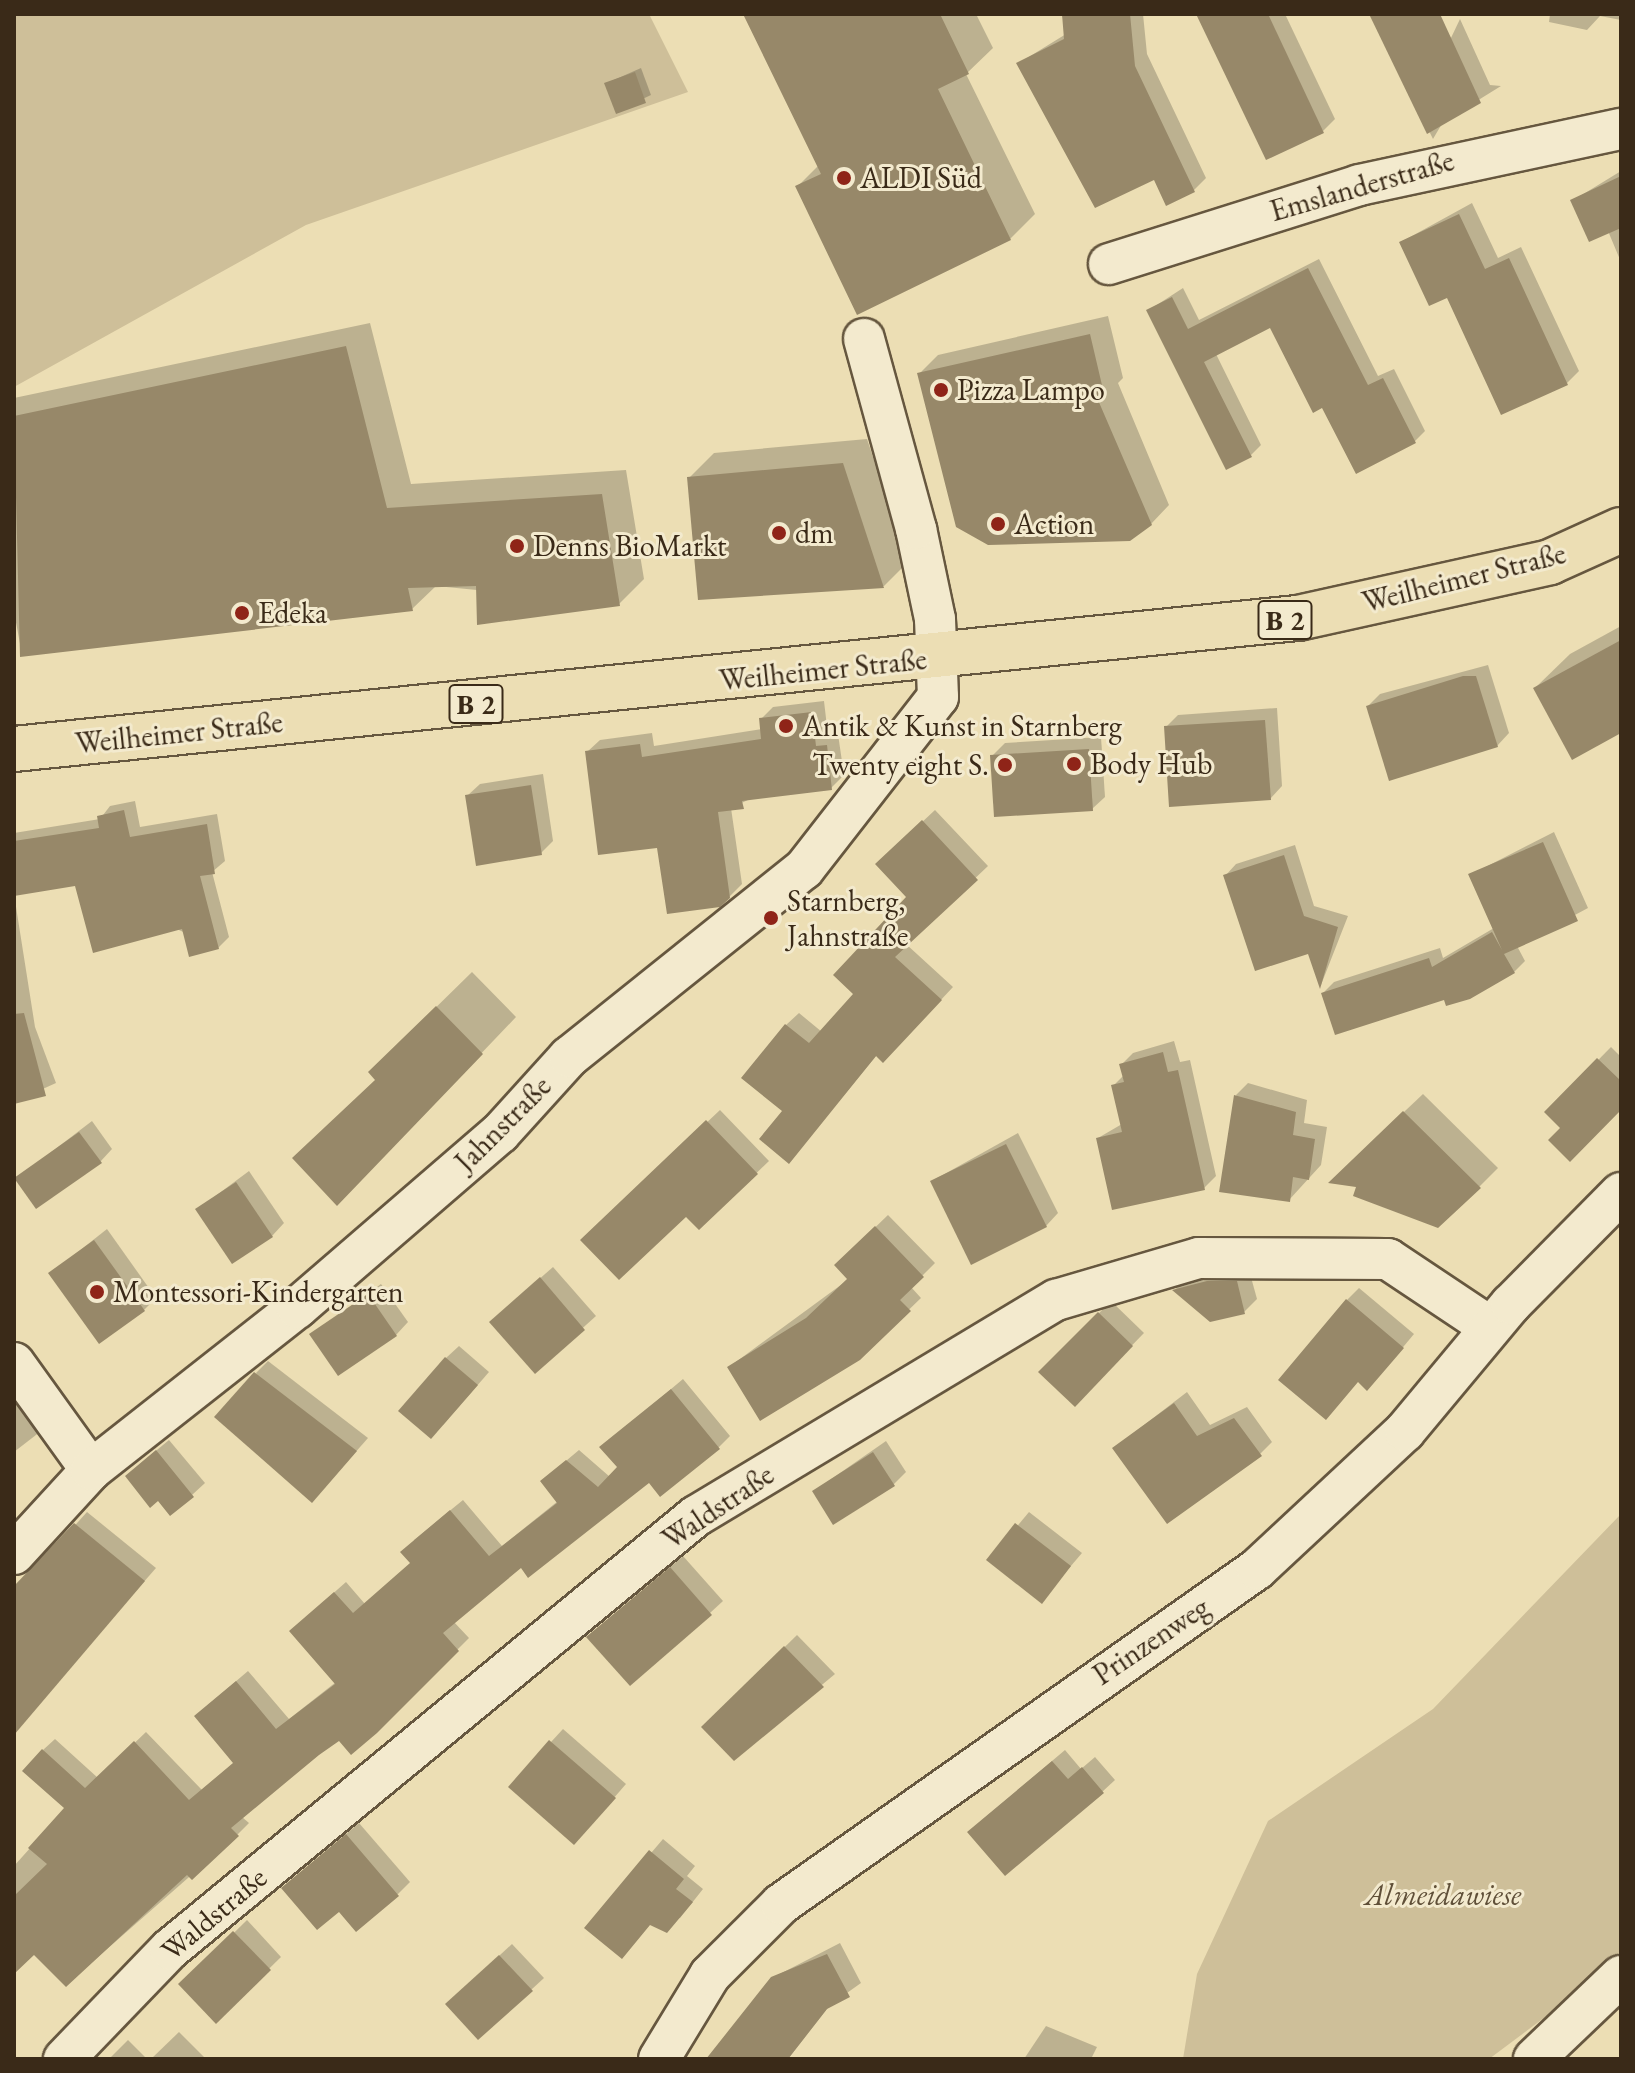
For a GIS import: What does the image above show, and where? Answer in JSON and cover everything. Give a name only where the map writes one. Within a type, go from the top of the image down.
[{"type":"main road","name":"Weilheimer Straße","points":[[14,749],[938,658],[1298,618],[1550,562],[1621,530]]},
{"type":"street","name":"Emslanderstraße","points":[[1109,264],[1359,185],[1621,129]]},
{"type":"street","points":[[864,339],[916,529],[938,658]]},
{"type":"street","name":"Jahnstraße","points":[[14,1554],[91,1470],[297,1308],[500,1133],[569,1057],[804,869],[938,697],[938,658]]},
{"type":"street","name":"Prinzenweg","points":[[659,2059],[710,1975],[781,1904],[1257,1569],[1405,1431],[1490,1327],[1621,1193]]},
{"type":"street","name":"Waldstraße","points":[[64,2059],[170,1949],[696,1516],[1056,1300],[1199,1258],[1388,1259],[1490,1327]]},
{"type":"street","points":[[14,1363],[91,1470]]},
{"type":"street","points":[[1534,2059],[1621,1976]]},
{"type":"green space","points":[[14,14],[649,14],[688,92],[306,225],[14,387]]},
{"type":"green space","name":"Almeidawiese","points":[[1621,1514],[1621,1950],[1596,1979],[1489,2059],[1183,2059],[1197,1974],[1268,1821],[1433,1709]]},
{"type":"building","points":[[743,14],[940,14],[969,74],[938,89],[1011,240],[857,315],[795,186],[821,174]]},
{"type":"building","points":[[1062,14],[1130,14],[1135,66],[1195,192],[1166,206],[1154,180],[1095,208],[1016,63],[1064,39]]},
{"type":"building","points":[[1196,14],[1268,14],[1324,133],[1266,160]]},
{"type":"building","points":[[1369,14],[1440,14],[1481,103],[1427,134]]},
{"type":"building","points":[[635,72],[646,103],[616,114],[604,83]]},
{"type":"building","points":[[1621,176],[1621,228],[1589,242],[1570,200]]},
{"type":"building","points":[[1459,214],[1485,269],[1509,258],[1568,385],[1501,415],[1447,298],[1429,306],[1399,242]]},
{"type":"building","points":[[1308,268],[1368,385],[1383,378],[1416,443],[1356,474],[1322,408],[1313,413],[1270,328],[1204,362],[1252,457],[1226,470],[1146,310],[1172,297],[1188,329]]},
{"type":"building","points":[[1090,334],[1105,398],[1098,400],[1152,525],[1130,541],[988,545],[956,527],[917,373]]},
{"type":"building","points":[[346,346],[387,508],[602,494],[620,606],[477,625],[476,586],[408,588],[413,611],[20,657],[14,416]]},
{"type":"building","name":"dm","points":[[843,463],[884,588],[698,600],[687,477]]},
{"type":"building","points":[[1621,640],[1621,733],[1572,760],[1533,688]]},
{"type":"building","points":[[1463,676],[1476,676],[1498,747],[1389,781],[1366,706]]},
{"type":"building","points":[[812,712],[816,746],[827,745],[832,790],[742,801],[744,809],[718,812],[730,898],[720,907],[667,914],[657,848],[598,855],[585,751],[640,744],[642,757],[761,739],[759,718]]},
{"type":"building","points":[[1265,720],[1271,800],[1169,807],[1164,726]]},
{"type":"building","points":[[1089,749],[1093,811],[994,817],[990,755]]},
{"type":"building","points":[[531,785],[542,855],[476,866],[465,795]]},
{"type":"building","points":[[124,810],[130,837],[207,824],[215,874],[200,876],[219,949],[189,957],[182,929],[93,953],[75,886],[14,896],[14,841],[99,828],[97,816]]},
{"type":"building","points":[[922,820],[978,880],[895,957],[942,1000],[883,1063],[876,1056],[789,1164],[759,1139],[782,1111],[741,1078],[785,1024],[809,1043],[853,994],[833,975],[906,897],[875,864]]},
{"type":"building","points":[[1543,842],[1578,921],[1504,954],[1515,973],[1470,999],[1446,1006],[1444,1000],[1335,1035],[1321,993],[1429,958],[1432,967],[1492,932],[1502,950],[1468,874]]},
{"type":"building","points":[[1284,855],[1304,916],[1338,927],[1320,989],[1308,954],[1255,971],[1223,875]]},
{"type":"building","points":[[436,1006],[483,1054],[337,1206],[292,1158],[375,1080],[368,1072]]},
{"type":"building","points":[[24,1013],[46,1096],[14,1104],[14,1014]]},
{"type":"building","points":[[1163,1052],[1168,1072],[1178,1070],[1205,1190],[1112,1210],[1096,1138],[1122,1132],[1111,1085],[1124,1082],[1119,1064]]},
{"type":"building","points":[[1597,1058],[1621,1081],[1621,1110],[1570,1162],[1548,1140],[1560,1128],[1544,1112]]},
{"type":"building","points":[[1234,1095],[1296,1112],[1293,1135],[1315,1139],[1309,1180],[1293,1177],[1290,1202],[1219,1192]]},
{"type":"building","points":[[1403,1111],[1481,1188],[1438,1228],[1353,1196],[1356,1187],[1328,1183]]},
{"type":"building","points":[[706,1120],[758,1174],[699,1230],[686,1217],[619,1280],[580,1240]]},
{"type":"building","points":[[79,1132],[102,1163],[36,1209],[14,1178]]},
{"type":"building","points":[[1006,1144],[1047,1227],[971,1265],[930,1181]]},
{"type":"building","points":[[236,1182],[273,1237],[232,1264],[195,1209]]},
{"type":"building","points":[[875,1226],[924,1277],[900,1300],[911,1311],[860,1360],[760,1421],[727,1367],[806,1318],[847,1279],[834,1265]]},
{"type":"building","name":"Montessori-Kindergarten","points":[[94,1240],[145,1311],[99,1344],[48,1273]]},
{"type":"building","points":[[540,1277],[585,1330],[535,1374],[489,1322]]},
{"type":"building","points":[[1207,1281],[1237,1281],[1245,1314],[1210,1322],[1172,1290]]},
{"type":"building","points":[[368,1294],[397,1336],[338,1376],[309,1334]]},
{"type":"building","points":[[1346,1299],[1404,1348],[1367,1391],[1358,1382],[1326,1420],[1278,1380]]},
{"type":"building","points":[[1098,1312],[1133,1346],[1075,1407],[1038,1372]]},
{"type":"building","points":[[445,1357],[478,1385],[431,1439],[398,1411]]},
{"type":"building","points":[[254,1372],[357,1451],[312,1503],[214,1417]]},
{"type":"building","points":[[671,1389],[720,1449],[660,1497],[649,1483],[528,1578],[521,1568],[443,1633],[459,1651],[377,1733],[351,1755],[339,1741],[319,1755],[231,1828],[239,1836],[192,1880],[187,1875],[66,1987],[34,1955],[14,1974],[14,1896],[47,1864],[28,1848],[64,1808],[22,1771],[42,1749],[85,1788],[134,1741],[189,1800],[233,1763],[194,1716],[236,1681],[276,1729],[335,1684],[289,1631],[334,1592],[353,1613],[410,1563],[400,1552],[450,1510],[489,1556],[557,1503],[540,1481],[566,1460],[598,1487],[617,1467],[599,1447]]},
{"type":"building","points":[[1174,1403],[1197,1436],[1234,1418],[1262,1456],[1167,1524],[1112,1448]]},
{"type":"building","points":[[156,1450],[194,1497],[170,1516],[158,1501],[150,1508],[125,1476]]},
{"type":"building","points":[[873,1452],[895,1486],[833,1525],[812,1491]]},
{"type":"building","points":[[74,1523],[145,1581],[14,1735],[14,1586]]},
{"type":"building","points":[[1015,1523],[1071,1566],[1042,1604],[986,1560]]},
{"type":"building","points":[[670,1567],[712,1615],[630,1686],[586,1637]]},
{"type":"building","points":[[784,1646],[824,1687],[734,1761],[701,1727]]},
{"type":"building","points":[[549,1740],[616,1798],[574,1845],[508,1787]]},
{"type":"building","points":[[1052,1761],[1068,1779],[1082,1767],[1104,1793],[1005,1876],[967,1832]]},
{"type":"building","points":[[346,1834],[399,1896],[356,1932],[339,1912],[317,1930],[281,1888]]},
{"type":"building","points":[[649,1850],[684,1879],[676,1889],[693,1902],[667,1933],[650,1925],[622,1959],[584,1928]]},
{"type":"building","points":[[233,1931],[271,1970],[216,2024],[178,1984]]},
{"type":"building","points":[[827,1954],[850,1997],[827,2009],[788,2059],[706,2059],[771,1977]]},
{"type":"building","points":[[499,1955],[533,1991],[478,2040],[445,2004]]},
{"type":"place","name":"ALDI Süd","points":[[844,178]]},
{"type":"place","name":"Pizza Lampo","points":[[941,390]]},
{"type":"place","name":"Action","points":[[998,524]]},
{"type":"place","name":"dm","points":[[779,533]]},
{"type":"place","name":"Denns BioMarkt","points":[[517,546]]},
{"type":"place","name":"Edeka","points":[[242,613]]},
{"type":"place","name":"Antik & Kunst in Starnberg","points":[[786,726]]},
{"type":"place","name":"Body Hub","points":[[1074,764]]},
{"type":"place","name":"Twenty eight S.","points":[[1005,765]]},
{"type":"place","name":"Starnberg, Jahnstraße","points":[[771,918]]},
{"type":"place","name":"Montessori-Kindergarten","points":[[97,1292]]}]
